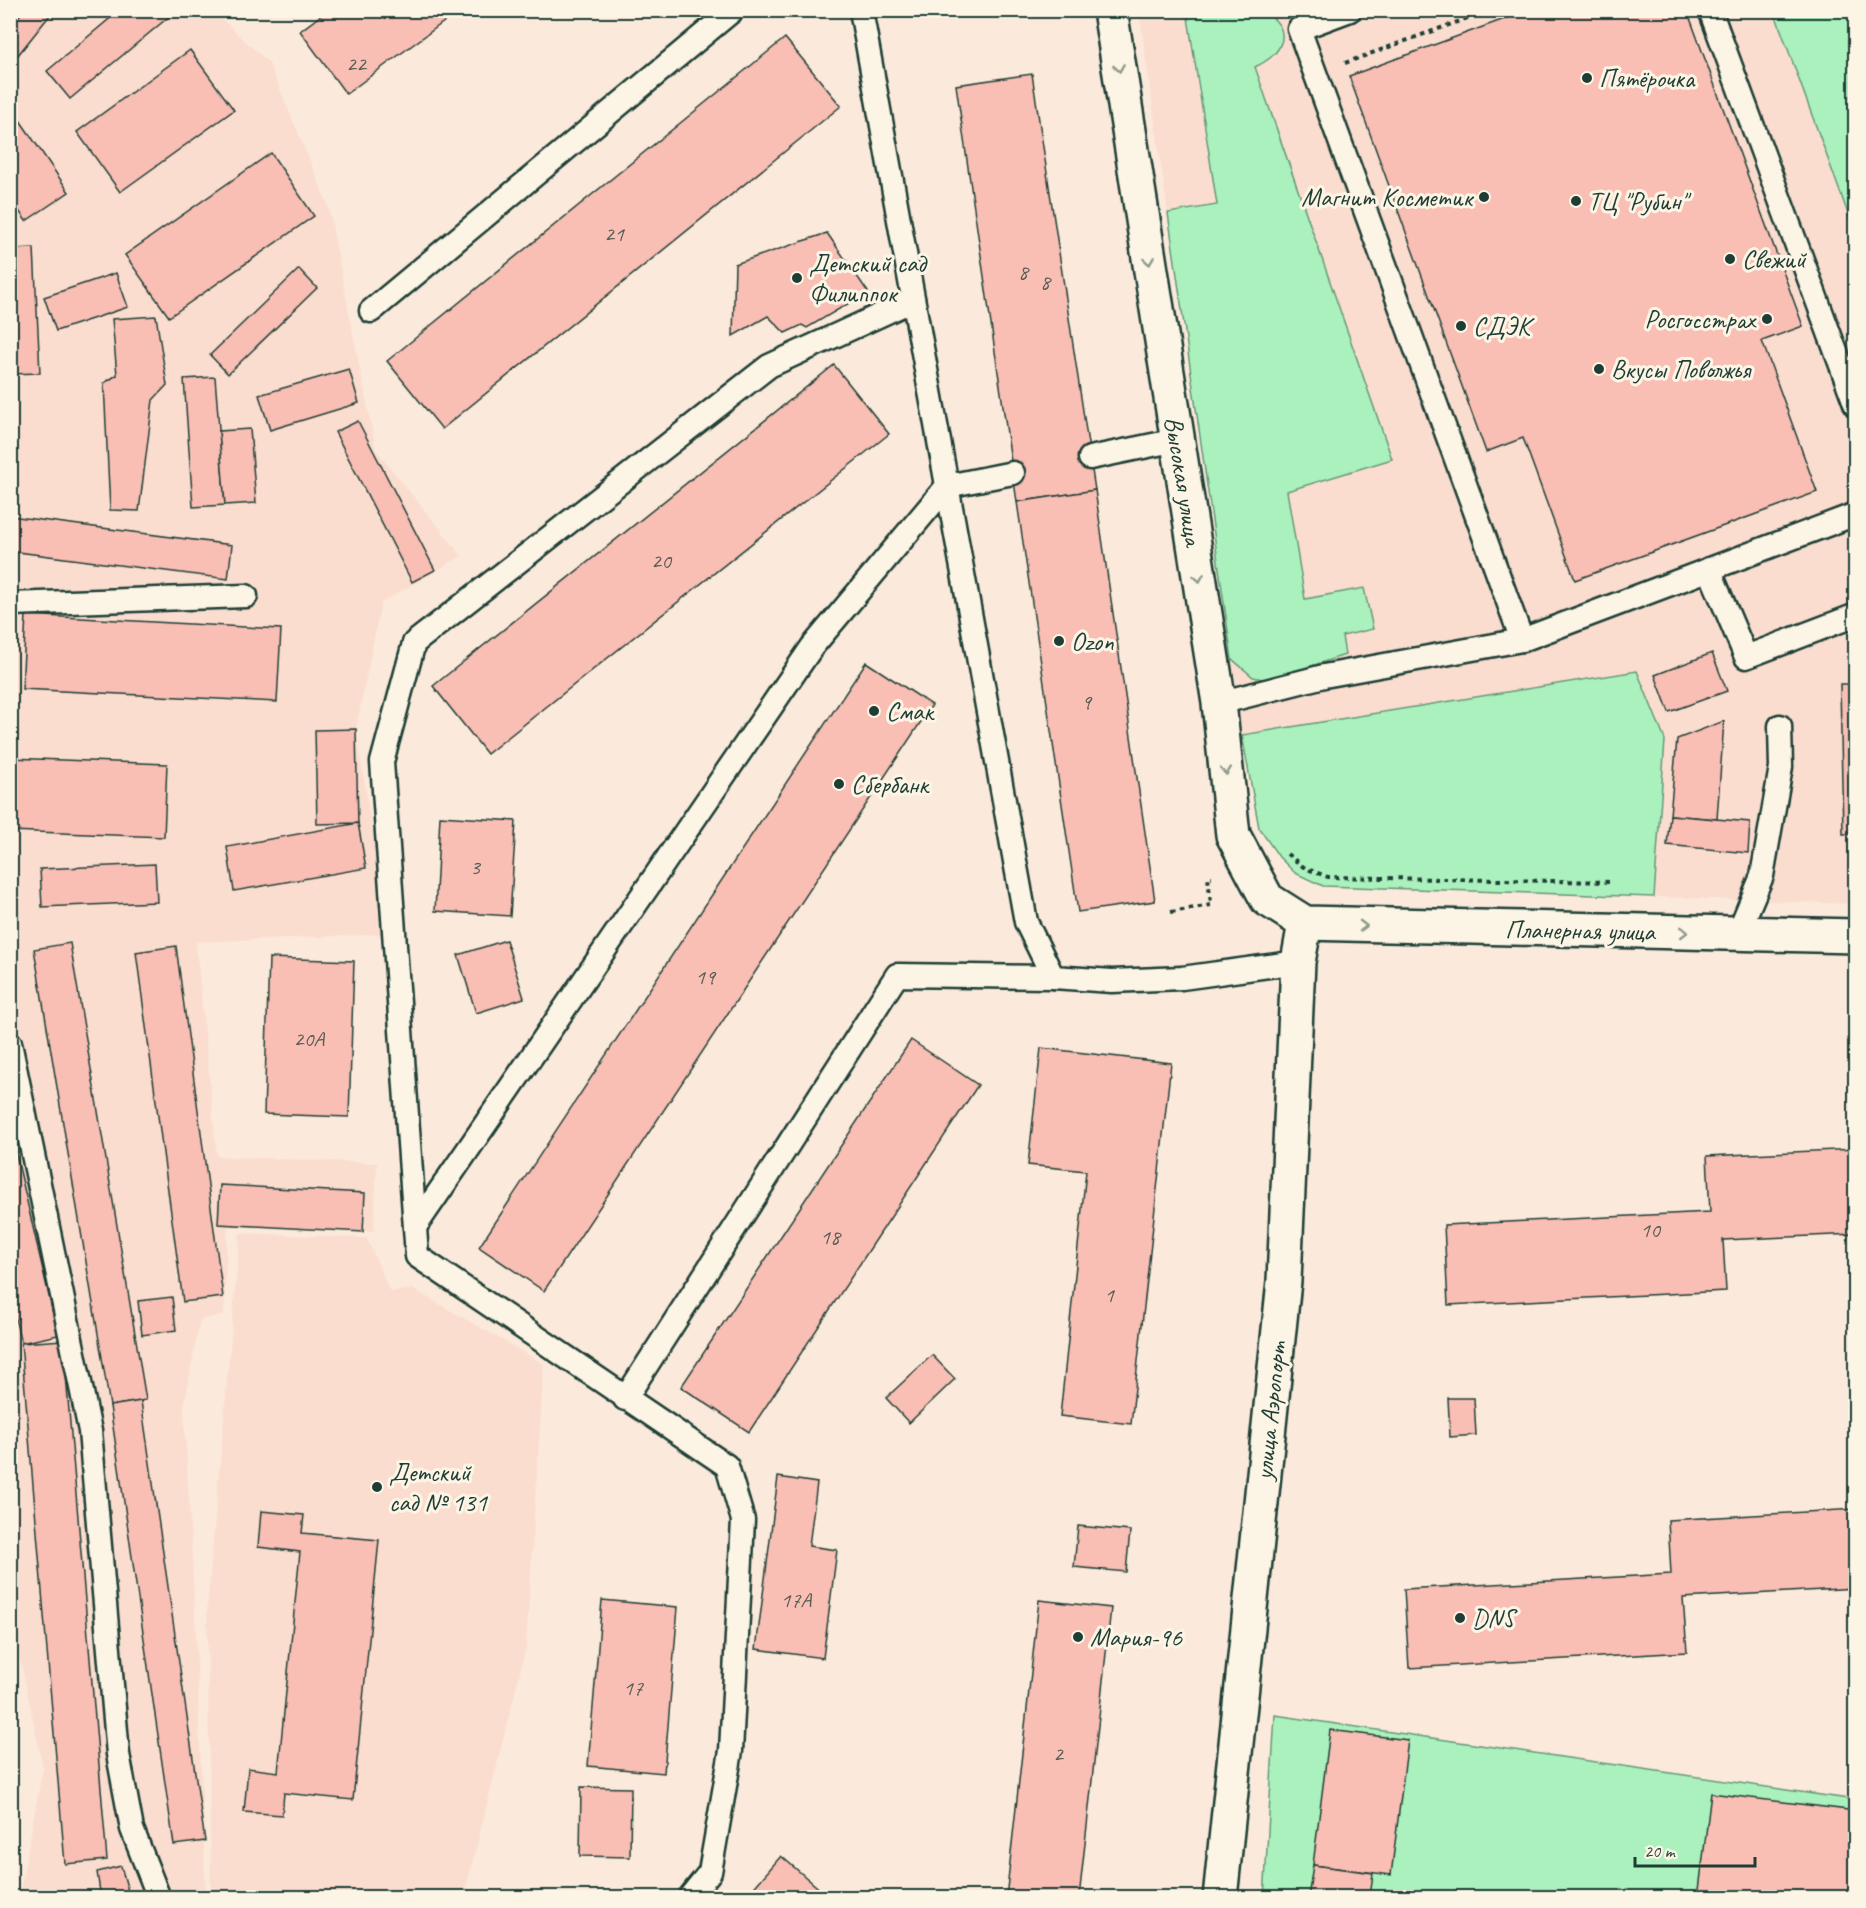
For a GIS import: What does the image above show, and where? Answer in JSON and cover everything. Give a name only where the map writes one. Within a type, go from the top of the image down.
[{"type":"main road","name":"Высокая улица","points":[[1110,10],[1220,703],[1233,835],[1267,899],[1305,923]]},
{"type":"main road","name":"Планерная улица","points":[[1305,923],[1354,926],[1856,936]]},
{"type":"main road","name":"улица Аэропорт","points":[[1220,1898],[1284,1281],[1298,962],[1305,923]]},
{"type":"lane","points":[[370,311],[733,10]]},
{"type":"lane","points":[[861,10],[1026,922],[1053,977]]},
{"type":"lane","points":[[1350,10],[1303,18],[1316,74],[1522,640]]},
{"type":"lane","points":[[1710,10],[1856,406]]},
{"type":"lane","points":[[689,1898],[710,1872],[730,1751],[743,1520],[727,1466],[417,1256],[382,762],[414,644],[769,366],[914,300]]},
{"type":"lane","points":[[1090,458],[1177,440]]},
{"type":"lane","points":[[415,1227],[812,647],[947,486],[1013,473]]},
{"type":"lane","points":[[1220,703],[1324,676],[1522,640],[1856,514]]},
{"type":"lane","points":[[1709,569],[1746,657],[1856,615]]},
{"type":"lane","points":[[10,604],[246,596]]},
{"type":"lane","points":[[1738,933],[1762,876],[1781,767],[1780,726]]},
{"type":"lane","points":[[625,1399],[897,975],[1053,977],[1112,981],[1182,978],[1298,962]]},
{"type":"lane","points":[[10,1043],[90,1431],[118,1754],[132,1829],[159,1898]]},
{"type":"path","points":[[1316,74],[1490,10]]},
{"type":"path","points":[[1505,10],[1508,18]]},
{"type":"path","points":[[1286,852],[1305,868],[1328,877],[1613,882]]},
{"type":"path","points":[[1172,912],[1211,905],[1208,877],[1219,875]]},
{"type":"shaded area","points":[[10,11],[213,11],[269,63],[328,204],[376,450],[462,556],[381,603],[356,729],[389,934],[196,942],[217,1156],[377,1163],[374,1231],[228,1219],[224,1315],[200,1320],[184,1407],[206,1897],[19,1897],[43,1767],[10,1612]]},
{"type":"shaded area","points":[[1139,11],[1855,11],[1855,904],[1654,897],[1665,740],[1637,671],[1242,735]]},
{"type":"shaded area","name":"Детский сад № 131","points":[[240,1233],[367,1238],[390,1292],[413,1289],[544,1364],[526,1648],[464,1897],[211,1898],[207,1609]]},
{"type":"green space","points":[[1187,11],[1263,11],[1279,26],[1282,41],[1278,49],[1265,62],[1255,67],[1392,459],[1287,491],[1305,599],[1364,588],[1373,629],[1342,636],[1345,655],[1268,680],[1253,677],[1232,659],[1168,213],[1217,205]]},
{"type":"green space","points":[[1774,11],[1855,11],[1855,233]]},
{"type":"green space","points":[[1637,671],[1665,740],[1654,897],[1323,886],[1295,873],[1279,857],[1259,828],[1242,735]]},
{"type":"green space","points":[[1275,1715],[1855,1800],[1855,1897],[1264,1898]]},
{"type":"building","points":[[24,10],[54,10],[10,65],[10,27]]},
{"type":"building","points":[[120,10],[177,10],[70,99],[47,71]]},
{"type":"building","points":[[328,10],[460,10],[346,94],[300,31]]},
{"type":"building","name":"ТЦ \"Рубин\"","points":[[1529,10],[1687,10],[1803,326],[1762,341],[1817,492],[1575,580],[1523,438],[1486,452],[1349,76]]},
{"type":"building","points":[[785,38],[841,106],[442,429],[387,361]]},
{"type":"building","points":[[190,50],[234,110],[120,192],[77,132]]},
{"type":"building","points":[[1032,74],[1095,490],[1017,502],[956,85]]},
{"type":"building","points":[[17,116],[69,192],[26,221],[10,198],[10,120]]},
{"type":"building","points":[[271,153],[314,216],[169,317],[125,255]]},
{"type":"building","name":"Детский сад Филиппок","points":[[827,233],[868,292],[807,328],[802,325],[785,333],[768,316],[733,336],[735,264]]},
{"type":"building","points":[[34,248],[40,373],[10,374],[10,249]]},
{"type":"building","points":[[299,269],[317,288],[228,374],[210,355]]},
{"type":"building","points":[[116,273],[128,307],[56,331],[44,297]]},
{"type":"building","points":[[156,316],[167,385],[153,400],[139,511],[110,510],[104,383],[117,375],[112,319]]},
{"type":"building","points":[[834,365],[889,434],[487,754],[433,686]]},
{"type":"building","points":[[349,369],[359,403],[270,430],[259,395]]},
{"type":"building","points":[[215,377],[225,505],[193,507],[184,379]]},
{"type":"building","points":[[358,421],[435,570],[412,582],[335,432]]},
{"type":"building","points":[[250,429],[256,503],[225,505],[219,431]]},
{"type":"building","points":[[1095,490],[1155,901],[1078,912],[1017,502]]},
{"type":"building","points":[[10,516],[232,545],[228,579],[10,551]]},
{"type":"building","points":[[26,615],[281,629],[277,702],[22,689]]},
{"type":"building","points":[[1712,653],[1727,691],[1669,712],[1655,675]]},
{"type":"building","points":[[866,662],[932,705],[544,1291],[479,1247]]},
{"type":"building","points":[[1840,684],[1856,684],[1856,834],[1843,834]]},
{"type":"building","points":[[1724,721],[1717,819],[1670,815],[1677,739]]},
{"type":"building","points":[[356,729],[358,823],[317,824],[315,730]]},
{"type":"building","points":[[10,758],[167,764],[164,837],[10,831]]},
{"type":"building","points":[[1670,815],[1750,822],[1748,853],[1667,845]]},
{"type":"building","points":[[440,816],[516,821],[510,916],[435,911]]},
{"type":"building","points":[[358,823],[366,868],[234,891],[227,847]]},
{"type":"building","points":[[155,864],[157,902],[42,907],[40,869]]},
{"type":"building","points":[[506,940],[524,998],[476,1013],[458,955]]},
{"type":"building","points":[[70,943],[146,1400],[110,1406],[34,949]]},
{"type":"building","points":[[176,946],[223,1297],[183,1302],[136,952]]},
{"type":"building","points":[[269,958],[354,961],[349,1117],[264,1114]]},
{"type":"building","points":[[911,1040],[978,1085],[749,1432],[681,1387]]},
{"type":"building","points":[[1041,1048],[1171,1063],[1131,1424],[1060,1416],[1086,1171],[1028,1165]]},
{"type":"building","points":[[10,1128],[58,1335],[21,1343],[10,1296]]},
{"type":"building","points":[[1856,1149],[1856,1234],[1723,1240],[1726,1291],[1448,1305],[1444,1225],[1710,1212],[1707,1156]]},
{"type":"building","points":[[220,1185],[365,1193],[363,1232],[218,1224]]},
{"type":"building","points":[[172,1297],[176,1330],[142,1335],[138,1301]]},
{"type":"building","points":[[63,1340],[107,1860],[65,1864],[21,1343]]},
{"type":"building","points":[[932,1355],[955,1379],[909,1423],[886,1398]]},
{"type":"building","points":[[1448,1398],[1474,1398],[1476,1435],[1450,1437]]},
{"type":"building","points":[[141,1401],[205,1841],[174,1845],[110,1406]]},
{"type":"building","points":[[778,1477],[817,1483],[809,1546],[837,1550],[823,1658],[756,1649]]},
{"type":"building","points":[[1856,1509],[1856,1588],[1683,1598],[1687,1652],[1409,1668],[1404,1589],[1671,1574],[1668,1520]]},
{"type":"building","points":[[261,1511],[304,1515],[302,1533],[379,1540],[353,1800],[284,1793],[282,1815],[244,1812],[248,1768],[278,1772],[300,1552],[258,1547]]},
{"type":"building","points":[[1078,1526],[1130,1531],[1126,1572],[1074,1567]]},
{"type":"building","points":[[602,1600],[678,1607],[664,1773],[588,1766]]},
{"type":"building","points":[[1039,1600],[1111,1608],[1079,1898],[1006,1898]]},
{"type":"building","points":[[1330,1730],[1408,1740],[1391,1875],[1313,1865]]},
{"type":"building","points":[[581,1787],[631,1788],[630,1857],[580,1856]]},
{"type":"building","points":[[1711,1793],[1856,1811],[1856,1898],[1698,1898]]},
{"type":"building","points":[[781,1856],[830,1898],[745,1898]]},
{"type":"building","points":[[1313,1865],[1373,1873],[1370,1898],[1308,1898]]},
{"type":"building","points":[[121,1866],[130,1898],[101,1898],[97,1872]]},
{"type":"place","name":"Пятёрочка","points":[[1587,78]]},
{"type":"place","name":"Магнит Косметик","points":[[1484,197]]},
{"type":"place","name":"ТЦ \"Рубин\"","points":[[1576,201]]},
{"type":"place","name":"Свежий","points":[[1730,259]]},
{"type":"place","name":"Детский сад Филиппок","points":[[797,278]]},
{"type":"place","name":"Росгосстрах","points":[[1767,319]]},
{"type":"place","name":"СДЭК","points":[[1461,326]]},
{"type":"place","name":"Вкусы Поволжья","points":[[1599,369]]},
{"type":"place","name":"Ozon","points":[[1059,641]]},
{"type":"place","name":"Смак","points":[[874,711]]},
{"type":"place","name":"Сбербанк","points":[[839,784]]},
{"type":"place","name":"Детский сад № 131","points":[[377,1487]]},
{"type":"place","name":"DNS","points":[[1460,1618]]},
{"type":"place","name":"Мария-96","points":[[1078,1637]]}]
